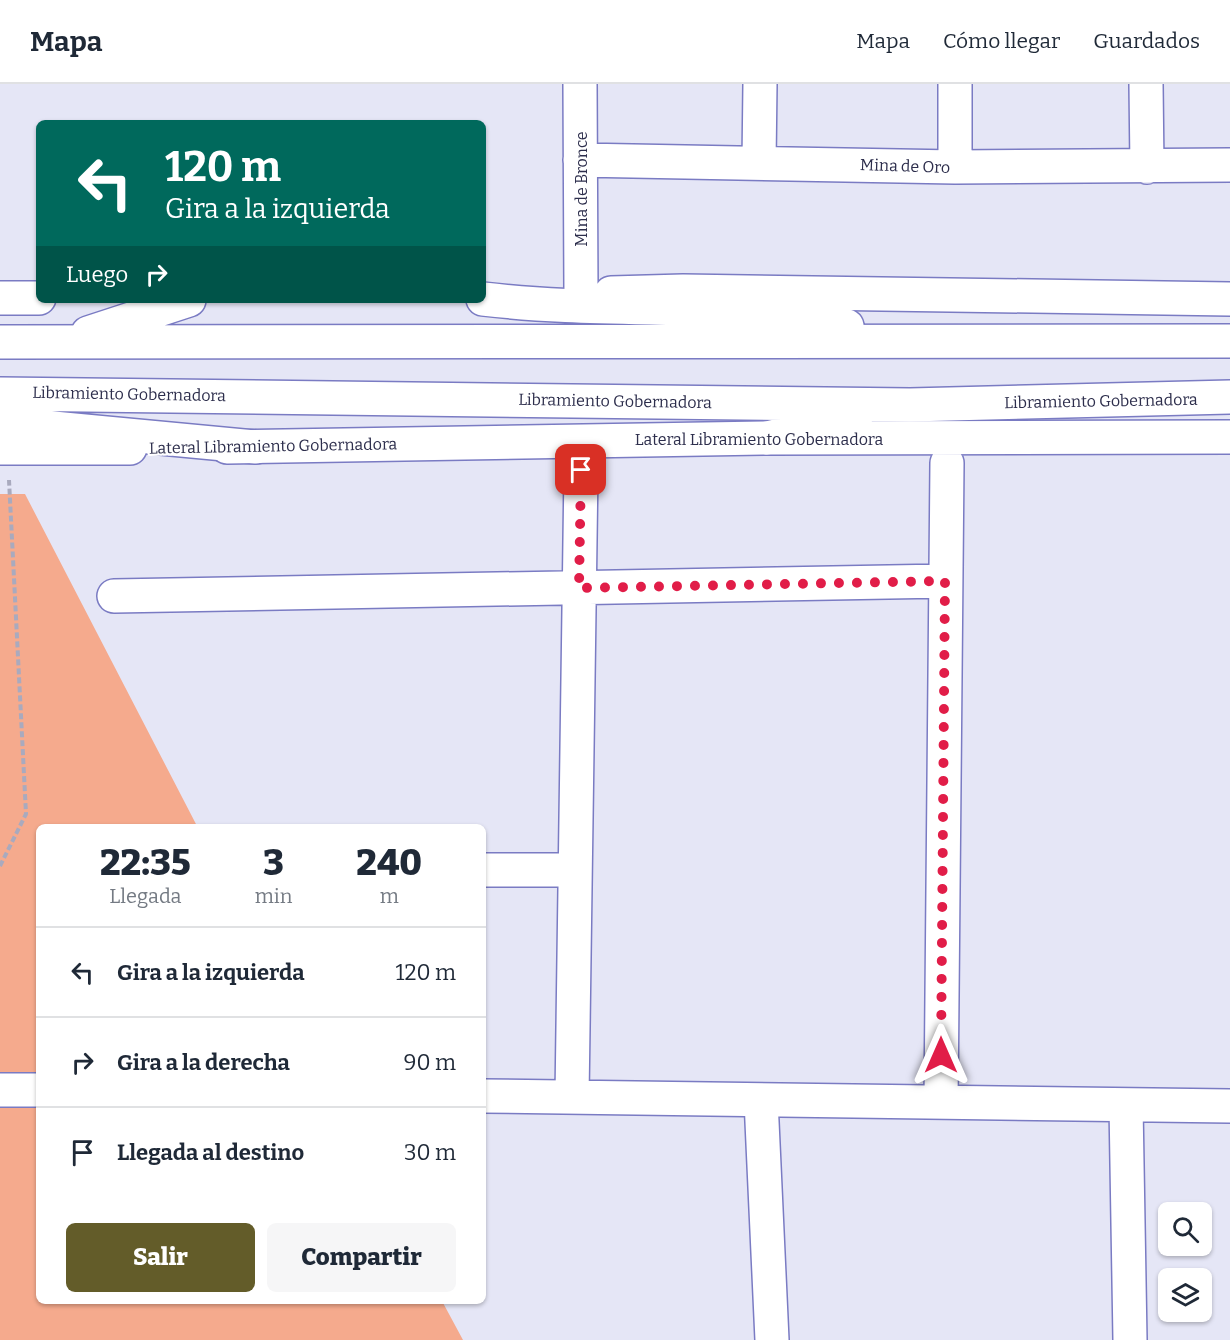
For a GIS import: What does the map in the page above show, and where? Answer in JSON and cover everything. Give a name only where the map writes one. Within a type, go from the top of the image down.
[{"type":"main road","name":"Mina de Bronce","points":[[580,84],[581,294]]},
{"type":"main road","points":[[759,162],[760,84]]},
{"type":"main road","points":[[955,84],[955,167]]},
{"type":"main road","points":[[1146,84],[1147,167]]},
{"type":"main road","name":"Mina de Oro","points":[[580,160],[955,167],[1230,165]]},
{"type":"main road","points":[[486,298],[683,291],[1230,299]]},
{"type":"main road","points":[[0,298],[36,298]]},
{"type":"main road","points":[[486,298],[538,306],[657,307],[791,314],[910,340]]},
{"type":"main road","points":[[59,342],[180,303]]},
{"type":"main road","points":[[0,342],[1230,340]]},
{"type":"main road","name":"Libramiento Gobernadora","points":[[0,394],[910,405],[1230,397]]},
{"type":"main road","points":[[768,438],[910,405]]},
{"type":"main road","points":[[0,423],[256,447]]},
{"type":"main road","name":"Lateral Libramiento Gobernadora","points":[[0,448],[256,447],[768,438],[1230,437]]},
{"type":"main road","points":[[941,1102],[947,463]]},
{"type":"main road","points":[[572,1097],[581,470]]},
{"type":"main road","points":[[114,596],[945,581]]},
{"type":"main road","points":[[486,870],[575,870]]},
{"type":"main road","points":[[0,1089],[36,1090]]},
{"type":"main road","points":[[486,1096],[1230,1106]]},
{"type":"main road","points":[[761,1100],[772,1340]]},
{"type":"main road","points":[[1126,1105],[1130,1340]]},
{"type":"path","points":[[0,866],[26,814],[9,480]]},
{"type":"shaded area","points":[[0,494],[25,494],[196,824],[36,824],[36,1304],[444,1304],[463,1340],[0,1340]]},
{"type":"route","points":[[581,470],[579,588],[945,581],[941,1055]]}]
